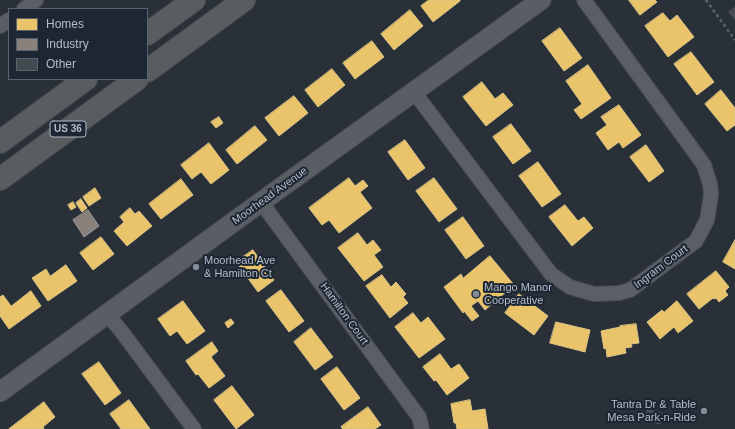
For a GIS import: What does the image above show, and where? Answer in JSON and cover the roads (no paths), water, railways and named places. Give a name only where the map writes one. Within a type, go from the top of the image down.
[{"type":"highway","points":[[148,33],[194,0]]},
{"type":"highway","points":[[148,71],[244,0]]},
{"type":"highway","name":"US 36","points":[[0,142],[85,80]]},
{"type":"highway","name":"US 36","points":[[0,180],[136,80]]},
{"type":"street","points":[[25,8],[36,0]]},
{"type":"street","name":"Moorhead Avenue","points":[[0,392],[541,0]]},
{"type":"street","name":"Ingram Court","points":[[414,92],[551,274],[570,287],[594,294],[619,293],[630,290],[696,241],[707,220],[711,196],[710,184],[704,165],[584,0]]},
{"type":"street","name":"Hamilton Court","points":[[262,202],[419,417],[422,429]]},
{"type":"street","points":[[107,314],[194,429]]},
{"type":"place","name":"Moorhead Ave & Hamilton Ct","points":[[196,267]]},
{"type":"place","name":"Mango Manor Cooperative","points":[[476,294]]},
{"type":"place","name":"Tantra Dr & Table Mesa Park-n-Ride","points":[[704,411]]}]
